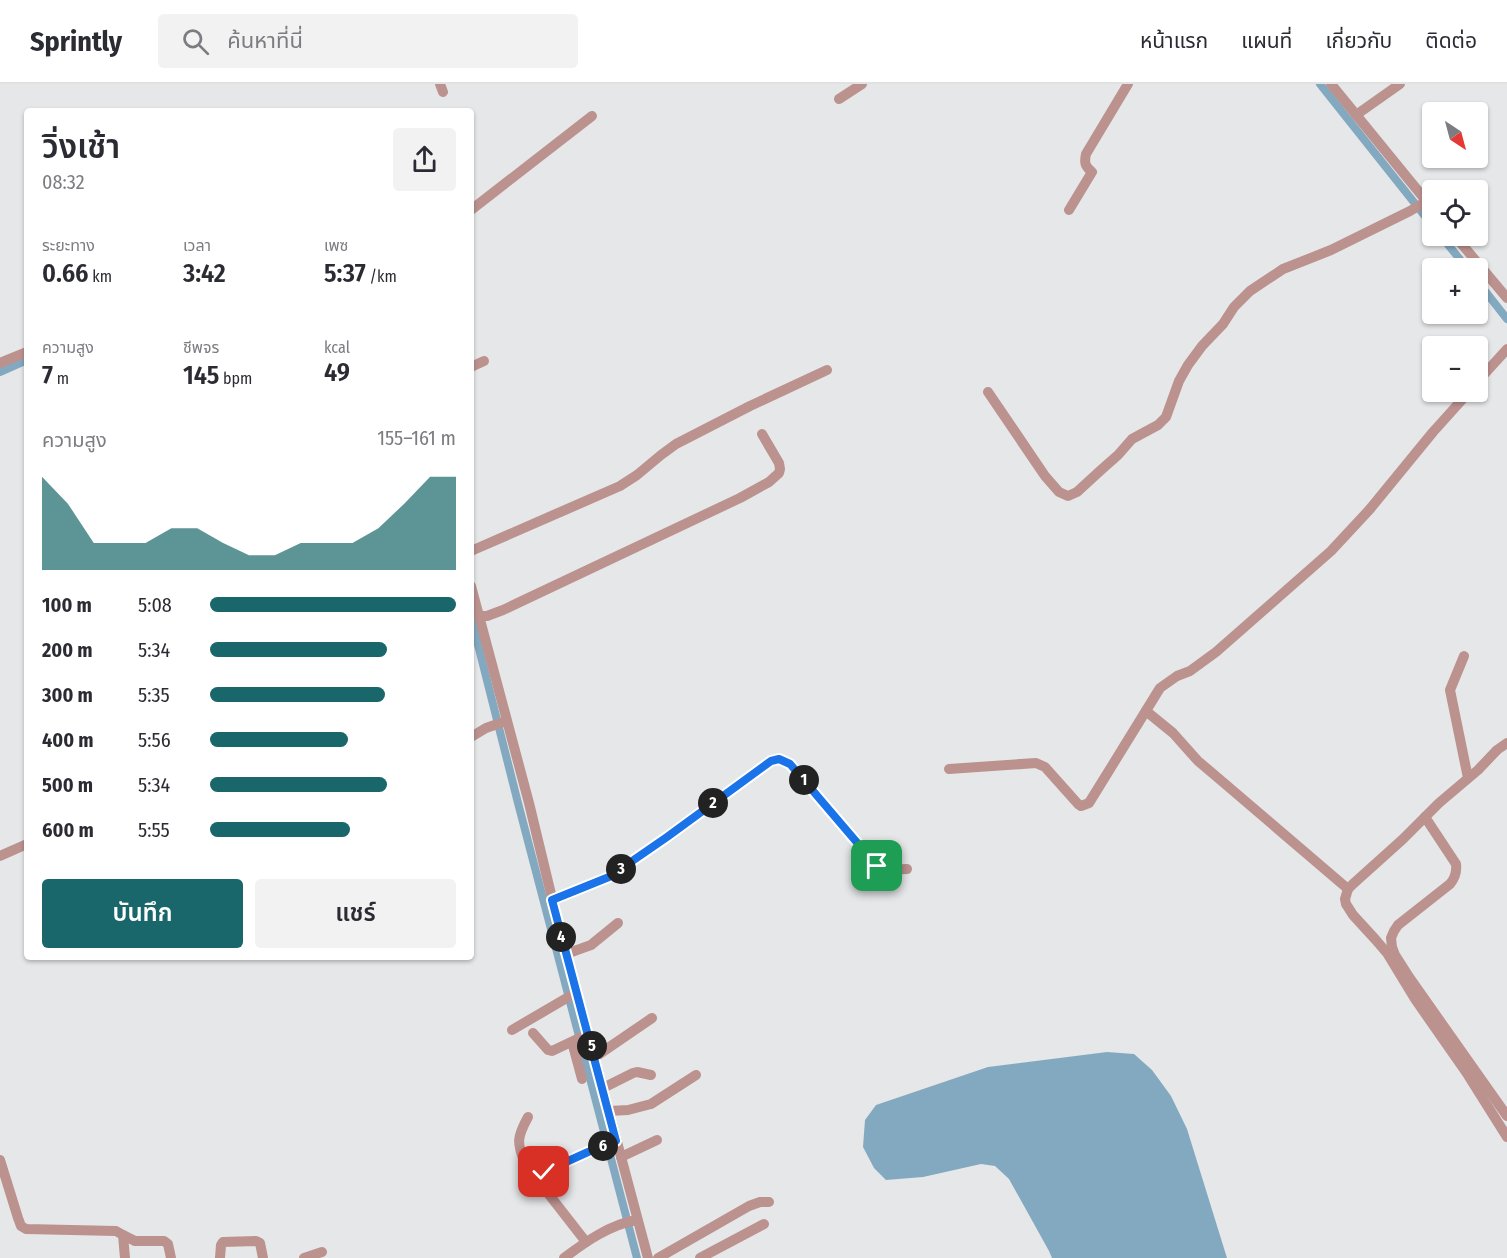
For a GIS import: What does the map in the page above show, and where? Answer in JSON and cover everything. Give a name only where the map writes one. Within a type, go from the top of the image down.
[{"type":"street","points":[[839,99],[862,84]]},
{"type":"street","points":[[1069,210],[1092,172],[1086,168],[1084,161],[1086,154],[1128,84]]},
{"type":"street","points":[[1331,84],[1422,198]]},
{"type":"street","points":[[1356,115],[1400,84]]},
{"type":"street","points":[[474,208],[592,116]]},
{"type":"street","points":[[988,392],[1045,476],[1059,492],[1068,496],[1077,492],[1132,439],[1158,425],[1166,417],[1179,381],[1188,365],[1223,324],[1234,307],[1250,291],[1283,268],[1320,255],[1422,206]]},
{"type":"street","points":[[1464,246],[1505,293]]},
{"type":"street","points":[[1488,370],[1507,349]]},
{"type":"street","points":[[0,363],[24,353]]},
{"type":"street","points":[[474,366],[484,361]]},
{"type":"street","points":[[474,550],[620,486],[676,444],[827,370]]},
{"type":"street","points":[[949,769],[1036,763],[1045,767],[1078,804],[1085,806],[1160,688],[1177,676],[1190,672],[1216,652],[1330,551],[1371,509],[1460,402]]},
{"type":"street","points":[[479,616],[487,616],[503,610],[711,513],[769,482],[779,473],[780,469],[779,463],[762,434]]},
{"type":"street","points":[[474,597],[479,616],[477,633],[501,722],[529,803],[566,954],[609,1111],[610,1143],[621,1157],[631,1221],[648,1258]]},
{"type":"street","points":[[1464,656],[1450,690],[1468,778]]},
{"type":"street","points":[[1146,711],[1173,733],[1198,761],[1348,889]]},
{"type":"street","points":[[474,735],[501,722]]},
{"type":"street","points":[[1507,743],[1348,889],[1345,899],[1353,915],[1387,953],[1507,1137]]},
{"type":"street","points":[[552,900],[609,877],[771,761],[779,759],[790,764],[877,866],[883,870],[907,869]]},
{"type":"street","points":[[1425,817],[1456,864],[1457,870],[1450,884],[1398,925],[1391,938],[1392,947],[1409,977],[1507,1116]]},
{"type":"street","points":[[0,856],[24,845]]},
{"type":"street","points":[[566,954],[591,945],[618,923]]},
{"type":"street","points":[[512,1030],[577,992]]},
{"type":"street","points":[[595,1057],[652,1018]]},
{"type":"street","points":[[533,1033],[548,1050],[552,1051],[588,1034]]},
{"type":"street","points":[[572,1042],[582,1079]]},
{"type":"street","points":[[603,1088],[633,1073],[651,1075]]},
{"type":"street","points":[[609,1111],[628,1110],[651,1104],[696,1075]]},
{"type":"street","points":[[528,1117],[519,1133],[521,1153],[526,1164],[586,1242]]},
{"type":"street","points":[[621,1157],[657,1140]]},
{"type":"street","points":[[536,1178],[565,1162],[610,1143]]},
{"type":"street","points":[[0,1160],[21,1226],[26,1229],[120,1232],[135,1241],[164,1241],[168,1244],[171,1258]]},
{"type":"street","points":[[658,1258],[750,1206],[760,1202],[769,1202]]},
{"type":"street","points":[[564,1258],[586,1242],[631,1221]]},
{"type":"street","points":[[700,1258],[764,1224]]},
{"type":"street","points":[[123,1235],[125,1258]]},
{"type":"street","points":[[220,1258],[223,1242],[256,1241],[260,1243],[262,1258]]},
{"type":"street","points":[[304,1258],[322,1252]]},
{"type":"water","points":[[1107,1052],[1134,1054],[1152,1070],[1171,1096],[1187,1129],[1227,1258],[1052,1258],[1009,1179],[995,1166],[981,1164],[923,1177],[886,1180],[874,1168],[863,1147],[865,1120],[876,1105],[988,1067]]},
{"type":"waterway","points":[[1320,84],[1422,212]]},
{"type":"waterway","points":[[1449,246],[1459,258]]},
{"type":"waterway","points":[[1488,295],[1507,319]]},
{"type":"waterway","points":[[0,372],[24,361]]},
{"type":"waterway","points":[[474,629],[637,1258]]},
{"type":"route","points":[[544,1172],[616,1141],[552,900],[609,877],[771,761],[779,759],[790,764],[877,866]]}]
